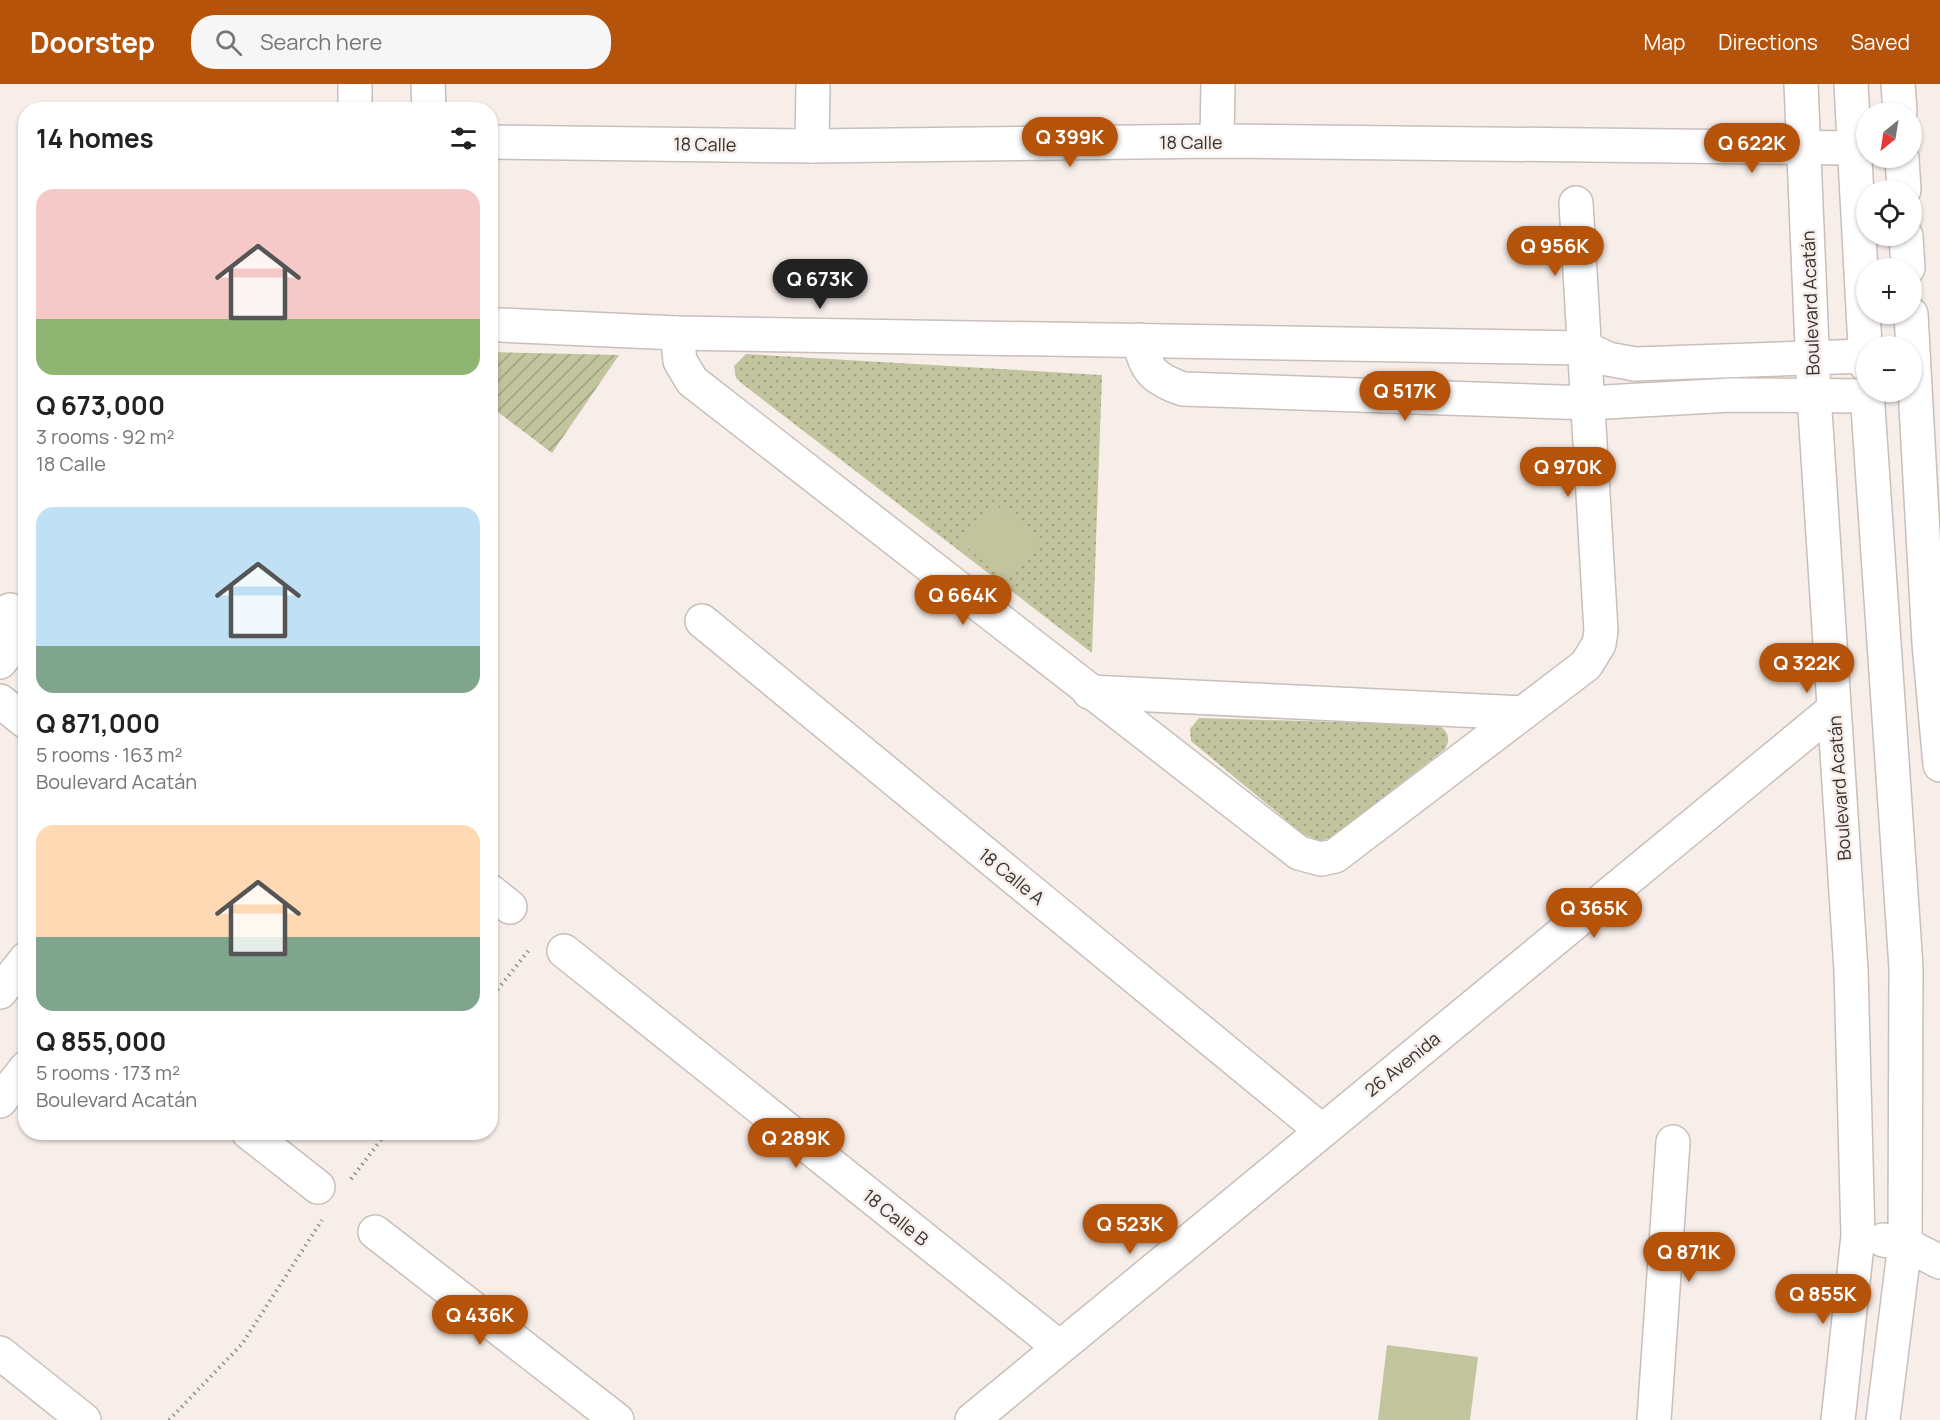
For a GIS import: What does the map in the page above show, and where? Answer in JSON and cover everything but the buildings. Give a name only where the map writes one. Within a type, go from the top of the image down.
[{"type":"street","points":[[355,84],[355,102]]},
{"type":"street","points":[[428,84],[429,102]]},
{"type":"street","points":[[812,146],[813,84]]},
{"type":"street","points":[[1217,141],[1218,84]]},
{"type":"street","name":"Boulevard Acatán","points":[[1801,84],[1811,356],[1851,970],[1858,1236],[1838,1420]]},
{"type":"street","points":[[1851,84],[1856,148]]},
{"type":"street","points":[[1898,84],[1899,102]]},
{"type":"street","name":"18 Calle","points":[[498,142],[812,146],[1217,141],[1804,150],[1856,148]]},
{"type":"street","points":[[1857,168],[1865,336]]},
{"type":"street","points":[[677,333],[680,361],[692,381],[1089,692],[1299,853],[1321,859],[1335,856],[1586,665],[1599,644],[1601,631],[1576,203]]},
{"type":"street","points":[[1912,324],[1929,643],[1940,765]]},
{"type":"street","points":[[500,325],[677,333],[1585,348],[1608,359],[1635,364],[1856,356]]},
{"type":"street","points":[[1139,340],[1144,362],[1155,375],[1168,384],[1183,389],[1588,403],[1731,395],[1814,395],[1856,386]]},
{"type":"street","points":[[1868,402],[1906,967],[1905,1244],[1883,1420]]},
{"type":"street","points":[[11,660],[12,610]]},
{"type":"street","name":"18 Calle A","points":[[702,621],[1321,1130]]},
{"type":"street","points":[[1089,692],[1523,713]]},
{"type":"street","points":[[0,701],[18,716]]},
{"type":"street","name":"26 Avenida","points":[[972,1420],[1834,709]]},
{"type":"street","name":"18 Calle B","points":[[550,946],[1059,1347]]},
{"type":"street","points":[[0,992],[18,969]]},
{"type":"street","points":[[0,1101],[18,1078]]},
{"type":"street","points":[[259,1140],[331,1194]]},
{"type":"street","points":[[1654,1420],[1672,1142]]},
{"type":"street","points":[[375,1232],[617,1420]]},
{"type":"street","points":[[1858,1236],[1905,1244],[1940,1262]]},
{"type":"street","points":[[0,1353],[84,1420]]},
{"type":"path","points":[[498,992],[550,946]]},
{"type":"path","points":[[169,1420],[242,1344],[331,1194],[380,1140]]},
{"type":"green space","points":[[498,352],[619,355],[552,453],[498,412]]},
{"type":"green space","points":[[746,354],[1102,375],[1092,653],[740,382],[736,378],[734,366]]},
{"type":"green space","points":[[992,502],[1040,539],[1008,579],[961,543]]},
{"type":"green space","points":[[1199,718],[1438,725],[1446,733],[1448,742],[1445,749],[1335,835],[1320,842],[1303,834],[1191,741],[1190,729]]},
{"type":"green space","points":[[1387,1345],[1478,1357],[1470,1420],[1378,1420]]}]
